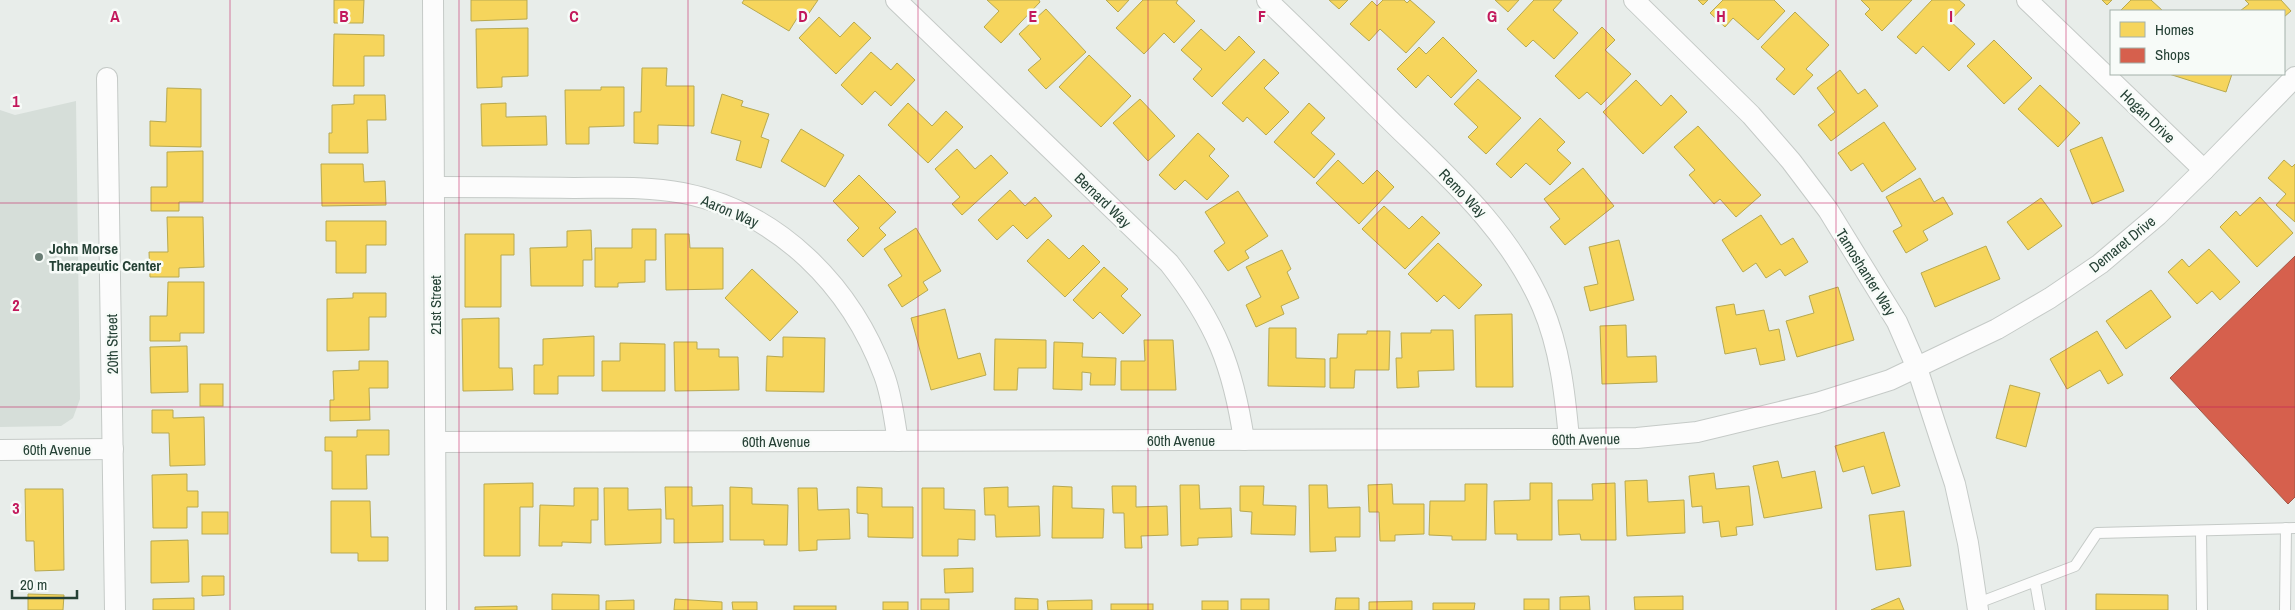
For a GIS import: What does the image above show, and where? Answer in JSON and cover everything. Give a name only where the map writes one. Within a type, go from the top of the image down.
[{"type":"street","name":"21st Street","points":[[433,0],[436,610]]},
{"type":"street","name":"Bernard Way","points":[[896,0],[1169,263],[1193,294],[1211,324],[1227,360],[1238,398],[1244,440]]},
{"type":"street","name":"Remo Way","points":[[1268,0],[1469,197],[1500,234],[1526,274],[1542,307],[1552,335],[1564,390],[1569,439]]},
{"type":"street","name":"Tamoshanter Way","points":[[1634,0],[1751,115],[1791,161],[1828,210],[1897,322],[1917,368],[1955,484],[1968,543],[1978,606]]},
{"type":"street","name":"Hogan Drive","points":[[2027,0],[2204,170]]},
{"type":"street","name":"Demaret Drive","points":[[1917,368],[1997,329],[2050,298],[2100,264],[2158,215],[2295,77]]},
{"type":"street","name":"20th Street","points":[[107,78],[114,449],[114,610]]},
{"type":"street","name":"Aaron Way","points":[[434,187],[647,188],[684,193],[716,202],[755,220],[791,243],[819,268],[847,301],[869,337],[885,377],[898,441]]},
{"type":"street","name":"60th Avenue","points":[[436,442],[1637,438],[1697,432],[1817,403],[1890,380],[1917,368]]},
{"type":"street","name":"60th Avenue","points":[[0,450],[114,449]]},
{"type":"lane","points":[[1978,606],[2075,566],[2097,533],[2291,528],[2286,610]]},
{"type":"lane","points":[[2201,530],[2202,610]]},
{"type":"lane","points":[[2035,582],[2040,610]]},
{"type":"shaded area","name":"John Morse Therapeutic Center","points":[[76,101],[80,399],[73,418],[61,426],[0,427],[0,110],[15,115]]},
{"type":"building: Homes","points":[[334,0],[364,0],[363,23],[334,23]]},
{"type":"building: Homes","points":[[471,0],[527,0],[527,19],[471,21]]},
{"type":"building: Homes","points":[[744,0],[818,0],[807,16],[801,12],[789,31],[742,3]]},
{"type":"building: Homes","points":[[987,0],[1039,0],[1040,2],[1001,43],[984,27],[999,11]]},
{"type":"building: Homes","points":[[1106,0],[1129,0],[1118,12]]},
{"type":"building: Homes","points":[[1143,0],[1178,0],[1176,3],[1195,21],[1174,43],[1164,33],[1144,54],[1116,28]]},
{"type":"building: Homes","points":[[1329,0],[1348,0],[1339,9]]},
{"type":"building: Homes","points":[[1383,0],[1404,0],[1407,3],[1410,0],[1435,22],[1406,53],[1380,29],[1369,41],[1350,24],[1372,1],[1377,6]]},
{"type":"building: Homes","points":[[1495,0],[1519,0],[1508,12]]},
{"type":"building: Homes","points":[[1534,0],[1562,0],[1553,10],[1578,33],[1554,59],[1533,40],[1526,47],[1507,29]]},
{"type":"building: Homes","points":[[1698,0],[1708,0],[1703,5]]},
{"type":"building: Homes","points":[[1723,0],[1774,0],[1785,11],[1758,40],[1733,18],[1725,27],[1710,13]]},
{"type":"building: Homes","points":[[1861,0],[1912,0],[1882,31],[1865,14],[1870,9]]},
{"type":"building: Homes","points":[[1932,0],[1959,0],[1965,5],[1950,21],[1975,44],[1949,71],[1923,46],[1916,54],[1897,37]]},
{"type":"building: Homes","points":[[2102,0],[2112,0],[2107,5]]},
{"type":"building: Homes","points":[[2131,0],[2151,0],[2162,10],[2121,10]]},
{"type":"building: Homes","points":[[2245,0],[2281,0],[2291,11],[2285,16],[2285,10],[2241,10],[2249,4]]},
{"type":"building: Homes","points":[[1046,9],[1086,52],[1046,89],[1028,70],[1041,59],[1019,34]]},
{"type":"building: Homes","points":[[1795,12],[1829,45],[1806,69],[1813,75],[1794,95],[1776,79],[1785,69],[1761,47]]},
{"type":"building: Homes","points":[[819,17],[840,37],[854,22],[871,38],[836,74],[799,38]]},
{"type":"building: Homes","points":[[1602,27],[1615,40],[1605,50],[1631,74],[1601,105],[1587,92],[1579,99],[1555,76]]},
{"type":"building: Homes","points":[[528,28],[528,76],[502,77],[502,87],[477,88],[476,29]]},
{"type":"building: Homes","points":[[1201,29],[1225,51],[1239,36],[1255,52],[1212,97],[1193,79],[1202,69],[1181,50]]},
{"type":"building: Homes","points":[[334,34],[384,35],[384,56],[364,56],[364,86],[333,86]]},
{"type":"building: Homes","points":[[1443,37],[1477,71],[1451,98],[1428,75],[1416,88],[1397,69],[1419,47],[1426,54]]},
{"type":"building: Homes","points":[[1994,40],[2032,78],[2004,104],[1967,66]]},
{"type":"building: Homes","points":[[871,52],[891,70],[897,63],[915,80],[891,106],[875,91],[862,105],[841,85]]},
{"type":"building: Homes","points":[[1089,55],[1131,96],[1101,127],[1059,87]]},
{"type":"building: Homes","points":[[1264,59],[1279,73],[1264,88],[1289,112],[1266,135],[1247,117],[1243,122],[1222,103]]},
{"type":"building: Homes","points":[[642,68],[667,68],[666,86],[694,86],[694,126],[658,125],[658,144],[634,143],[634,112],[641,112]]},
{"type":"building: Homes","points":[[1840,70],[1858,94],[1865,89],[1878,106],[1831,141],[1818,125],[1835,112],[1817,88]]},
{"type":"building: Homes","points":[[2172,75],[2232,75],[2226,92]]},
{"type":"building: Homes","points":[[1478,79],[1521,118],[1486,154],[1468,137],[1478,127],[1454,104]]},
{"type":"building: Homes","points":[[1636,80],[1661,106],[1671,95],[1687,112],[1643,154],[1603,112]]},
{"type":"building: Homes","points":[[2040,85],[2080,123],[2058,147],[2018,109]]},
{"type":"building: Homes","points":[[601,87],[624,87],[624,126],[589,127],[589,144],[566,144],[565,90],[601,90]]},
{"type":"building: Homes","points":[[167,88],[201,89],[201,147],[150,146],[150,121],[166,122]]},
{"type":"building: Homes","points":[[722,94],[743,101],[741,106],[769,114],[761,137],[769,140],[761,168],[736,160],[741,141],[711,133]]},
{"type":"building: Homes","points":[[354,95],[385,95],[386,120],[367,120],[368,153],[329,153],[329,133],[332,133],[332,105],[354,104]]},
{"type":"building: Homes","points":[[1140,99],[1175,136],[1148,161],[1113,123]]},
{"type":"building: Homes","points":[[506,103],[506,117],[546,116],[547,145],[482,146],[481,104]]},
{"type":"building: Homes","points":[[908,103],[932,126],[946,111],[963,127],[928,163],[888,125]]},
{"type":"building: Homes","points":[[1309,103],[1325,118],[1311,133],[1335,154],[1314,178],[1274,142]]},
{"type":"building: Homes","points":[[1540,118],[1565,142],[1557,150],[1571,163],[1550,185],[1526,163],[1511,178],[1496,164]]},
{"type":"building: Homes","points":[[1884,122],[1916,169],[1882,192],[1863,163],[1851,171],[1838,153]]},
{"type":"building: Homes","points":[[1698,126],[1761,195],[1736,217],[1720,199],[1714,204],[1689,175],[1695,170],[1674,147]]},
{"type":"building: Homes","points":[[801,129],[844,155],[825,187],[781,161]]},
{"type":"building: Homes","points":[[1198,133],[1215,149],[1209,156],[1229,176],[1207,200],[1185,180],[1175,190],[1159,175]]},
{"type":"building: Homes","points":[[2102,137],[2124,191],[2092,204],[2070,150]]},
{"type":"building: Homes","points":[[957,149],[975,169],[991,155],[1008,173],[962,215],[952,204],[960,197],[935,169]]},
{"type":"building: Homes","points":[[203,151],[203,202],[179,202],[179,211],[151,211],[151,187],[167,187],[167,152]]},
{"type":"building: Homes","points":[[1338,160],[1363,184],[1377,170],[1394,187],[1359,224],[1316,183]]},
{"type":"building: Homes","points":[[2284,160],[2292,167],[2295,164],[2295,222],[2276,205],[2286,194],[2268,178]]},
{"type":"building: Homes","points":[[321,164],[363,164],[364,182],[385,181],[386,205],[322,206]]},
{"type":"building: Homes","points":[[1583,168],[1614,206],[1565,245],[1550,227],[1560,219],[1544,199]]},
{"type":"building: Homes","points":[[859,175],[896,212],[879,228],[886,235],[863,257],[847,240],[859,228],[833,201]]},
{"type":"building: Homes","points":[[1920,178],[1934,202],[1943,197],[1953,214],[1923,231],[1928,240],[1906,253],[1893,231],[1902,226],[1886,197]]},
{"type":"building: Homes","points":[[1010,190],[1025,206],[1035,197],[1052,216],[1027,239],[1013,225],[997,240],[978,220]]},
{"type":"building: Homes","points":[[1238,191],[1268,236],[1245,251],[1249,258],[1228,271],[1214,251],[1225,243],[1205,212]]},
{"type":"building: Homes","points":[[2260,197],[2293,233],[2257,267],[2220,227],[2236,211],[2240,216]]},
{"type":"building: Homes","points":[[2041,198],[2062,226],[2028,250],[2007,222]]},
{"type":"building: Homes","points":[[1384,206],[1409,229],[1422,216],[1440,233],[1405,269],[1362,229]]},
{"type":"building: Homes","points":[[1761,215],[1781,245],[1793,238],[1808,262],[1785,276],[1780,269],[1766,278],[1756,263],[1743,272],[1722,240]]},
{"type":"building: Homes","points":[[167,217],[203,217],[204,267],[179,268],[179,277],[150,277],[149,252],[168,252]]},
{"type":"building: Homes","points":[[326,221],[386,221],[386,245],[366,245],[366,273],[336,273],[336,241],[326,241]]},
{"type":"building: Homes","points":[[916,228],[941,271],[923,282],[928,290],[902,307],[888,285],[902,276],[884,249]]},
{"type":"building: Homes","points":[[632,229],[656,229],[656,260],[645,260],[645,282],[618,283],[618,287],[595,287],[595,248],[632,248]]},
{"type":"building: Homes","points":[[591,230],[592,260],[583,260],[583,286],[531,286],[530,248],[567,247],[567,231]]},
{"type":"building: Homes","points":[[465,234],[514,234],[514,255],[501,255],[501,307],[465,307]]},
{"type":"building: Homes","points":[[665,234],[689,234],[690,248],[723,248],[723,289],[666,290]]},
{"type":"building: Homes","points":[[1048,239],[1069,259],[1083,245],[1100,262],[1065,297],[1027,261]]},
{"type":"building: Homes","points":[[1619,240],[1634,300],[1590,311],[1584,287],[1598,284],[1589,247]]},
{"type":"building: Homes","points":[[1438,243],[1482,285],[1459,309],[1444,295],[1437,302],[1408,274]]},
{"type":"building: Homes","points":[[1986,246],[2000,279],[1935,307],[1921,273]]},
{"type":"building: Homes","points":[[2209,249],[2240,282],[2220,300],[2212,291],[2197,304],[2168,272],[2182,259],[2189,267]]},
{"type":"building: Homes","points":[[1282,250],[1291,269],[1287,272],[1299,298],[1281,306],[1284,314],[1256,327],[1246,305],[1261,297],[1246,267]]},
{"type":"building: Homes","points":[[1104,267],[1128,289],[1121,296],[1141,315],[1123,334],[1100,312],[1093,319],[1073,300]]},
{"type":"building: Homes","points":[[752,269],[798,312],[770,341],[725,298]]},
{"type":"building: Homes","points":[[168,282],[204,282],[204,333],[180,333],[180,341],[150,341],[150,316],[167,316]]},
{"type":"building: Homes","points":[[1838,287],[1854,340],[1797,357],[1786,321],[1814,313],[1809,296]]},
{"type":"building: Homes","points":[[2151,290],[2171,317],[2126,349],[2106,321]]},
{"type":"building: Homes","points":[[353,293],[386,293],[386,317],[369,317],[369,350],[327,351],[327,299],[353,298]]},
{"type":"building: Homes","points":[[1734,304],[1736,315],[1764,310],[1769,331],[1779,329],[1785,360],[1760,365],[1756,348],[1725,354],[1716,307]]},
{"type":"building: Homes","points":[[945,309],[958,359],[980,353],[986,375],[931,390],[911,318]]},
{"type":"building: Homes","points":[[1512,314],[1513,387],[1476,387],[1475,315]]},
{"type":"building: Homes","points":[[499,318],[499,368],[512,368],[513,390],[463,391],[462,319]]},
{"type":"building: Homes","points":[[1626,325],[1627,357],[1656,356],[1657,382],[1602,384],[1600,326]]},
{"type":"building: Homes","points":[[1269,328],[1296,328],[1296,358],[1325,359],[1325,387],[1268,386]]},
{"type":"building: Homes","points":[[1431,330],[1453,330],[1454,370],[1418,371],[1419,387],[1397,388],[1396,358],[1402,358],[1401,333],[1431,333]]},
{"type":"building: Homes","points":[[1367,331],[1390,331],[1389,370],[1355,370],[1354,388],[1330,388],[1330,358],[1337,358],[1338,334],[1367,334]]},
{"type":"building: Homes","points":[[2097,331],[2123,375],[2108,384],[2100,370],[2067,389],[2050,359]]},
{"type":"building: Homes","points":[[594,336],[594,376],[558,376],[558,394],[534,394],[534,365],[543,365],[543,339]]},
{"type":"building: Homes","points":[[783,337],[825,338],[824,392],[766,391],[767,356],[783,357]]},
{"type":"building: Homes","points":[[995,339],[1046,340],[1046,368],[1018,368],[1017,390],[994,390]]},
{"type":"building: Homes","points":[[1144,340],[1173,340],[1176,390],[1121,390],[1121,361],[1145,361]]},
{"type":"building: Homes","points":[[674,342],[697,342],[697,349],[719,349],[719,357],[738,357],[739,390],[675,391]]},
{"type":"building: Homes","points":[[1054,342],[1083,343],[1082,357],[1116,358],[1115,385],[1090,385],[1091,373],[1082,372],[1082,390],[1053,389]]},
{"type":"building: Homes","points":[[620,343],[665,344],[665,391],[602,391],[602,361],[620,361]]},
{"type":"building: Homes","points":[[187,346],[188,392],[151,393],[150,347]]},
{"type":"building: Homes","points":[[359,361],[388,361],[388,388],[369,388],[370,420],[330,421],[330,400],[334,400],[333,371],[359,370]]},
{"type":"building: Homes","points":[[200,384],[223,384],[223,406],[200,406]]},
{"type":"building: Homes","points":[[2010,385],[2040,393],[2026,447],[1996,438]]},
{"type":"building: Homes","points":[[152,410],[173,410],[173,418],[204,417],[205,465],[170,466],[169,433],[152,433]]},
{"type":"building: Homes","points":[[357,430],[389,430],[389,455],[366,455],[367,489],[332,489],[332,451],[325,451],[325,437],[357,437]]},
{"type":"building: Homes","points":[[1884,432],[1900,486],[1872,494],[1864,466],[1843,472],[1835,446]]},
{"type":"building: Homes","points":[[1778,461],[1782,478],[1815,471],[1822,508],[1764,518],[1753,466]]},
{"type":"building: Homes","points":[[1714,473],[1716,489],[1749,486],[1753,525],[1736,527],[1737,535],[1721,537],[1719,521],[1703,523],[1702,506],[1692,507],[1689,476]]},
{"type":"building: Homes","points":[[187,474],[187,491],[198,491],[198,507],[187,507],[187,528],[153,528],[152,475]]},
{"type":"building: Homes","points":[[1647,480],[1648,502],[1684,500],[1685,533],[1627,536],[1625,481]]},
{"type":"building: Homes","points":[[533,483],[533,507],[520,507],[520,556],[484,556],[484,484]]},
{"type":"building: Homes","points":[[1530,483],[1552,483],[1552,540],[1517,540],[1517,534],[1495,534],[1494,501],[1530,500]]},
{"type":"building: Homes","points":[[1615,483],[1616,540],[1581,540],[1580,534],[1559,535],[1558,500],[1593,500],[1592,484]]},
{"type":"building: Homes","points":[[1392,484],[1393,504],[1424,504],[1424,534],[1395,535],[1395,541],[1380,541],[1379,512],[1369,512],[1368,485]]},
{"type":"building: Homes","points":[[1465,484],[1487,484],[1486,540],[1452,540],[1452,536],[1429,535],[1430,501],[1465,501]]},
{"type":"building: Homes","points":[[1180,485],[1199,485],[1200,509],[1231,508],[1232,537],[1198,538],[1198,545],[1181,546]]},
{"type":"building: Homes","points":[[1309,485],[1327,485],[1328,508],[1360,507],[1360,537],[1335,537],[1336,551],[1310,552]]},
{"type":"building: Homes","points":[[1053,486],[1072,487],[1072,508],[1104,509],[1103,538],[1052,538]]},
{"type":"building: Homes","points":[[1112,486],[1136,486],[1136,507],[1167,506],[1168,535],[1141,536],[1142,548],[1125,548],[1124,513],[1113,513]]},
{"type":"building: Homes","points":[[1240,486],[1264,486],[1263,505],[1296,506],[1295,535],[1251,534],[1252,512],[1240,511]]},
{"type":"building: Homes","points":[[665,487],[692,487],[692,506],[723,505],[723,542],[674,543],[674,519],[666,519]]},
{"type":"building: Homes","points":[[730,487],[752,488],[752,504],[788,505],[787,545],[764,545],[764,540],[730,540]]},
{"type":"building: Homes","points":[[857,487],[882,488],[882,507],[913,507],[913,538],[868,537],[868,514],[857,513]]},
{"type":"building: Homes","points":[[1008,487],[1008,507],[1039,506],[1040,536],[996,537],[995,515],[985,515],[984,488]]},
{"type":"building: Homes","points":[[574,488],[598,488],[598,520],[591,520],[591,543],[562,542],[562,546],[539,546],[540,505],[574,506]]},
{"type":"building: Homes","points":[[604,488],[628,488],[628,510],[661,509],[661,543],[605,545]]},
{"type":"building: Homes","points":[[798,488],[817,488],[818,510],[849,509],[850,539],[817,540],[817,550],[799,551]]},
{"type":"building: Homes","points":[[922,488],[944,488],[944,509],[975,510],[975,540],[958,539],[958,556],[922,556]]},
{"type":"building: Homes","points":[[25,489],[63,489],[64,570],[35,571],[34,541],[26,541]]},
{"type":"building: Homes","points":[[331,501],[370,501],[371,537],[388,537],[388,561],[358,561],[358,553],[331,553]]},
{"type":"building: Homes","points":[[1904,511],[1911,566],[1876,570],[1869,515]]},
{"type":"building: Homes","points":[[202,512],[228,512],[228,534],[202,534]]},
{"type":"building: Homes","points":[[188,540],[189,582],[151,583],[151,541]]},
{"type":"building: Homes","points":[[973,568],[973,592],[945,593],[944,569]]},
{"type":"building: Homes","points":[[202,576],[224,576],[224,595],[202,596]]},
{"type":"building: Homes","points":[[28,594],[64,595],[63,610],[28,610]]},
{"type":"building: Homes","points":[[552,594],[599,595],[599,610],[552,610]]},
{"type":"building: Homes","points":[[2096,594],[2168,595],[2168,610],[2096,610]]},
{"type":"building: Homes","points":[[1589,596],[1590,610],[1560,610],[1560,597]]},
{"type":"building: Homes","points":[[1683,596],[1683,610],[1635,610],[1634,597]]},
{"type":"building: Homes","points":[[194,598],[194,610],[153,610],[153,599]]},
{"type":"building: Homes","points":[[1015,598],[1038,599],[1038,610],[1015,610]]},
{"type":"building: Homes","points":[[1336,598],[1359,598],[1359,610],[1335,610]]},
{"type":"building: Homes","points":[[1899,598],[1904,610],[1871,610]]},
{"type":"building: Homes","points":[[675,599],[722,602],[722,610],[674,610]]},
{"type":"building: Homes","points":[[921,599],[949,599],[949,610],[921,610]]},
{"type":"building: Homes","points":[[1241,599],[1269,599],[1269,610],[1241,610]]},
{"type":"building: Homes","points":[[1524,599],[1549,599],[1549,610],[1524,610]]},
{"type":"building: Homes","points":[[634,600],[634,610],[606,610],[606,601]]},
{"type":"building: Homes","points":[[1092,600],[1092,610],[1048,610],[1047,601]]},
{"type":"building: Homes","points":[[1202,601],[1228,601],[1228,610],[1202,610]]},
{"type":"building: Homes","points":[[1412,601],[1412,610],[1369,610],[1369,602]]},
{"type":"building: Homes","points":[[732,602],[757,602],[757,610],[733,610]]},
{"type":"building: Homes","points":[[883,602],[908,602],[908,610],[883,610]]},
{"type":"building: Homes","points":[[1433,603],[1475,603],[1474,610],[1433,610]]},
{"type":"building: Homes","points":[[1111,604],[1153,604],[1153,610],[1111,610]]},
{"type":"building: Homes","points":[[517,606],[517,610],[475,610],[475,607]]},
{"type":"building: Homes","points":[[794,606],[836,606],[836,610],[794,610]]},
{"type":"building: Shops","points":[[2295,256],[2295,497],[2288,504],[2170,378]]},
{"type":"place","name":"John Morse Therapeutic Center","points":[[39,257]]}]
